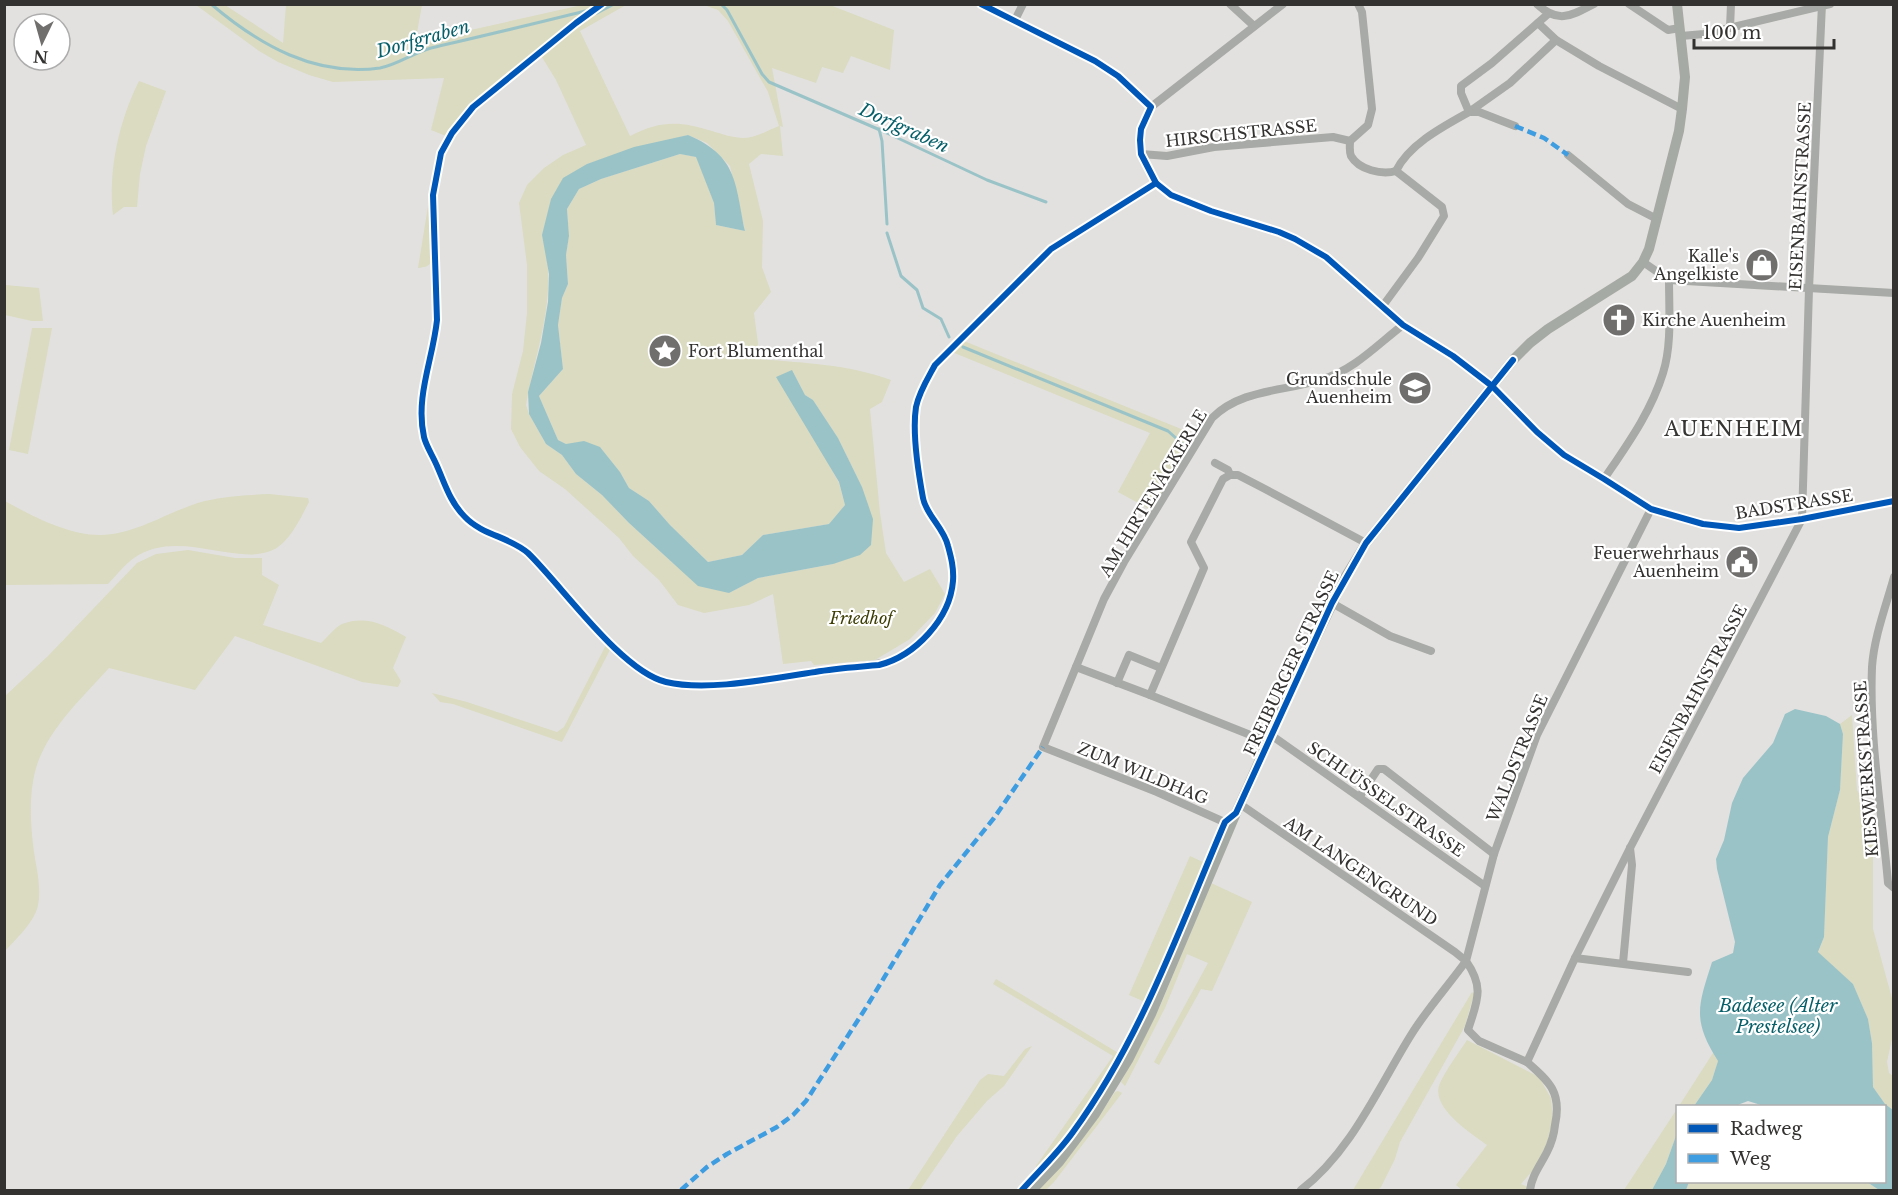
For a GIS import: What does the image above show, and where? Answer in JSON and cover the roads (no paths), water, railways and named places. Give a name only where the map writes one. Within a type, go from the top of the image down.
[{"type":"street","points":[[981,4],[1095,61],[1118,75],[1151,107]]},
{"type":"street","points":[[1015,20],[1023,4]]},
{"type":"street","points":[[1230,4],[1254,26]]},
{"type":"street","points":[[768,679],[890,662],[907,653],[933,628],[945,607],[952,588],[953,562],[944,536],[923,501],[915,421],[916,405],[922,388],[935,365],[1051,249],[1156,183],[1141,154],[1141,129],[1151,107],[1283,4]]},
{"type":"street","points":[[1358,4],[1362,12],[1371,109],[1368,125],[1350,141],[1352,158],[1372,171],[1381,173],[1396,171],[1442,207],[1444,216],[1383,307]]},
{"type":"street","points":[[1537,4],[1548,14],[1557,17],[1569,16],[1594,4]]},
{"type":"street","points":[[1629,4],[1668,30],[1680,32],[1730,28],[1825,5]]},
{"type":"street","name":"FREIBURGER STRASSE","points":[[1032,1191],[1059,1161],[1095,1114],[1128,1060],[1151,1014],[1269,739],[1332,603],[1366,543],[1513,360],[1534,340],[1632,276],[1643,262],[1657,219],[1679,131],[1682,109],[1685,77],[1677,4]]},
{"type":"street","points":[[1730,28],[1731,4]]},
{"type":"street","name":"EISENBAHNSTRASSE","points":[[1527,1062],[1575,958],[1630,848],[1802,519],[1809,289],[1825,5]]},
{"type":"street","points":[[1469,112],[1461,93],[1461,86],[1492,63],[1548,14]]},
{"type":"street","points":[[1538,23],[1556,40],[1599,66],[1682,109]]},
{"type":"street","points":[[1396,171],[1401,162],[1414,149],[1510,83],[1556,40]]},
{"type":"street","points":[[1469,112],[1479,112],[1515,126]]},
{"type":"street","name":"HIRSCHSTRASSE","points":[[1141,154],[1167,156],[1214,147],[1333,137],[1350,141]]},
{"type":"street","points":[[1568,155],[1628,204],[1657,219]]},
{"type":"street","name":"BADSTRASSE","points":[[1156,183],[1171,195],[1295,239],[1326,257],[1403,325],[1454,356],[1492,386],[1564,456],[1604,478],[1651,509],[1679,519],[1720,527],[1755,526],[1893,501]]},
{"type":"street","points":[[1643,262],[1669,280],[1893,293]]},
{"type":"street","points":[[1604,478],[1640,427],[1664,373],[1668,339],[1669,280]]},
{"type":"street","name":"AM HIRTENÄCKERLE","points":[[1043,747],[1104,599],[1212,418],[1222,408],[1259,393],[1323,380],[1348,369],[1403,325]]},
{"type":"street","points":[[1215,463],[1228,470],[1230,475]]},
{"type":"street","points":[[1149,695],[1204,568],[1191,542],[1223,479],[1230,475],[1238,476],[1366,543]]},
{"type":"street","name":"WALDSTRASSE","points":[[1301,1191],[1316,1179],[1340,1151],[1413,1032],[1466,962],[1494,854],[1542,723],[1651,509]]},
{"type":"street","name":"KIESWERKSTRASSE","points":[[1893,577],[1872,665],[1879,788],[1888,883],[1893,888]]},
{"type":"street","points":[[1332,603],[1390,636],[1431,651]]},
{"type":"street","points":[[1117,683],[1129,655],[1161,668]]},
{"type":"street","name":"SCHLÜSSELSTRASSE","points":[[1076,667],[1269,739],[1360,796],[1485,886]]},
{"type":"street","name":"ZUM WILDHAG","points":[[1043,747],[1157,792],[1232,825]]},
{"type":"street","points":[[1360,796],[1378,770],[1384,769],[1494,854]]},
{"type":"street","name":"AM LANGENGRUND","points":[[1240,804],[1455,952],[1466,962]]},
{"type":"street","name":"EISENBAHNSTRASSE","points":[[1623,963],[1632,866],[1630,848]]},
{"type":"street","points":[[1575,958],[1688,972]]},
{"type":"street","points":[[1466,962],[1474,973],[1478,985],[1478,998],[1468,1030],[1479,1041],[1527,1062],[1544,1077],[1557,1097],[1558,1110],[1553,1138],[1532,1178],[1530,1191]]},
{"type":"water","points":[[688,135],[717,152],[732,173],[745,231],[716,225],[714,203],[696,157],[680,154],[601,179],[579,189],[567,209],[568,284],[562,298],[558,325],[563,369],[539,396],[558,440],[566,444],[584,441],[600,447],[620,472],[629,488],[649,501],[708,562],[742,555],[763,535],[829,524],[845,505],[839,482],[776,377],[792,370],[805,395],[813,400],[838,438],[862,487],[873,519],[871,545],[860,555],[833,564],[758,578],[729,593],[698,586],[602,495],[576,474],[562,455],[546,444],[529,414],[528,392],[541,343],[548,302],[549,274],[542,235],[551,199],[563,178],[587,164],[634,147]]},
{"type":"water","name":"Badesee (Alter Prestelsee)","points":[[1795,709],[1826,716],[1840,724],[1843,734],[1840,790],[1828,837],[1824,937],[1818,952],[1853,984],[1868,1019],[1872,1043],[1873,1087],[1885,1104],[1893,1110],[1893,1190],[1879,1190],[1868,1183],[1886,1183],[1886,1105],[1761,1105],[1748,1101],[1738,1105],[1695,1105],[1712,1080],[1718,1061],[1701,1023],[1703,990],[1712,962],[1733,953],[1735,942],[1716,859],[1724,840],[1732,803],[1743,778],[1773,743],[1785,714]]},
{"type":"water","points":[[1676,1136],[1676,1183],[1689,1183],[1686,1190],[1652,1190],[1666,1164]]},
{"type":"waterway","name":"Dorfgraben","points":[[211,4],[249,33],[289,55],[333,68],[356,70],[380,68],[431,48],[585,11]]},
{"type":"waterway","name":"Dorfgraben","points":[[597,13],[614,4]]},
{"type":"waterway","name":"Dorfgraben","points":[[721,4],[727,10],[762,74],[769,82],[887,133],[987,180],[1046,202]]},
{"type":"waterway","points":[[879,129],[882,141],[887,224]]},
{"type":"waterway","points":[[887,233],[901,276],[917,290],[923,308],[941,319],[949,337]]},
{"type":"waterway","points":[[963,347],[1168,431],[1186,447]]},
{"type":"place","name":"Kalle's Angelkiste","points":[[1762,265]]},
{"type":"place","name":"Kirche Auenheim","points":[[1619,320]]},
{"type":"place","name":"Fort Blumenthal","points":[[665,351]]},
{"type":"place","name":"Grundschule Auenheim","points":[[1415,388]]},
{"type":"place","name":"Feuerwehrhaus Auenheim","points":[[1742,562]]},
{"type":"district","name":"AUENHEIM","points":[[1734,429]]},
{"type":"park label","name":"Friedhof","points":[[861,618]]}]
